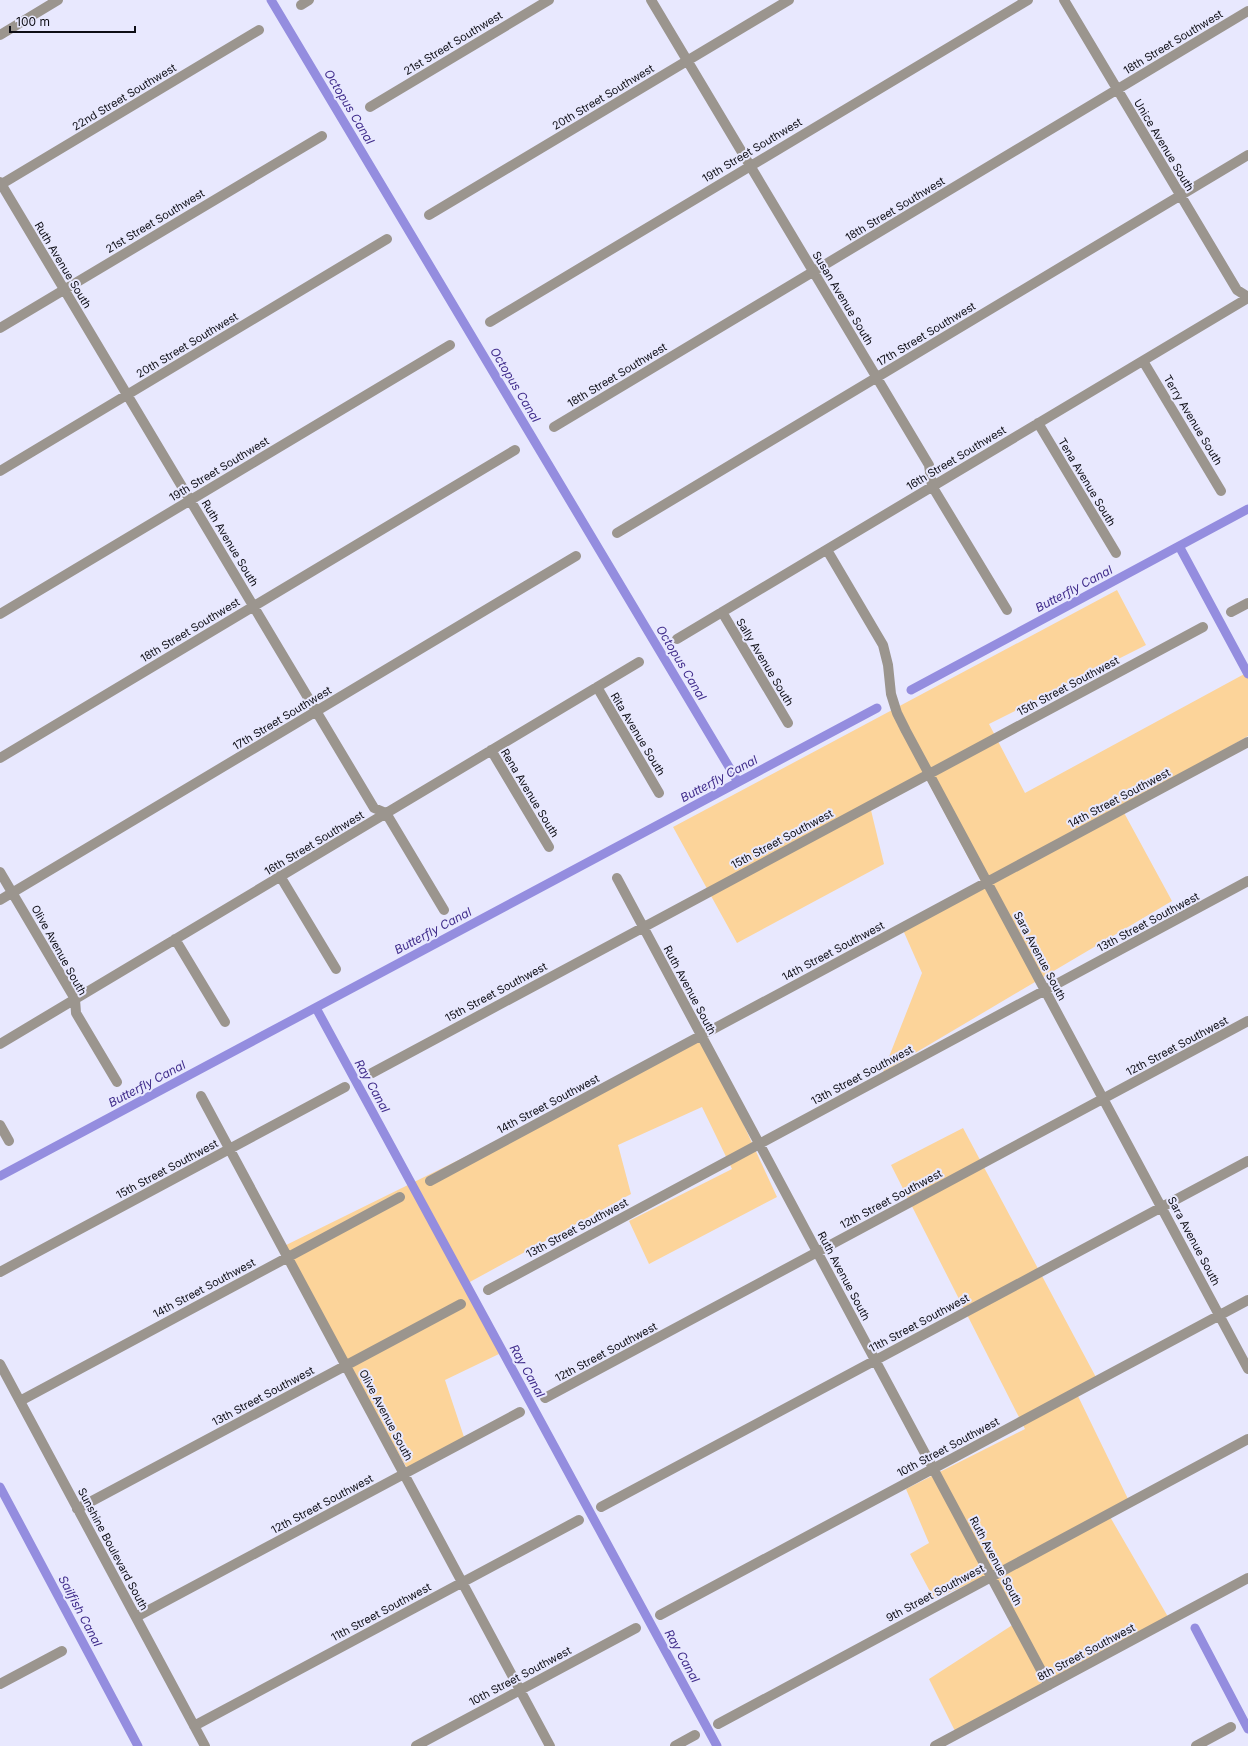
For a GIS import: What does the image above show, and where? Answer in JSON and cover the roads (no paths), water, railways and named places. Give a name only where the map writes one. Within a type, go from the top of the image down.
[{"type":"street","points":[[0,35],[58,0]]},
{"type":"street","name":"21st Street Southwest","points":[[370,107],[549,0]]},
{"type":"street","name":"Susan Avenue South","points":[[651,0],[929,465],[932,486],[1007,610]]},
{"type":"street","name":"20th Street Southwest","points":[[429,215],[789,0]]},
{"type":"street","name":"19th Street Southwest","points":[[490,322],[1028,0]]},
{"type":"street","name":"Unice Avenue South","points":[[1064,0],[1237,290],[1248,298]]},
{"type":"street","name":"18th Street Southwest","points":[[554,426],[1248,11]]},
{"type":"street","name":"22nd Street Southwest","points":[[0,184],[259,30]]},
{"type":"street","name":"21st Street Southwest","points":[[0,328],[322,136]]},
{"type":"street","name":"17th Street Southwest","points":[[617,532],[1248,155]]},
{"type":"street","name":"Ruth Avenue South","points":[[0,184],[374,808],[386,813],[444,910]]},
{"type":"street","name":"20th Street Southwest","points":[[0,471],[387,239]]},
{"type":"street","name":"16th Street Southwest","points":[[678,639],[1248,298]]},
{"type":"street","name":"19th Street Southwest","points":[[0,614],[450,345]]},
{"type":"street","name":"Terry Avenue South","points":[[1143,361],[1221,491]]},
{"type":"street","name":"Tena Avenue South","points":[[1038,423],[1116,553]]},
{"type":"street","name":"18th Street Southwest","points":[[0,758],[515,450]]},
{"type":"street","name":"Sara Avenue South","points":[[827,550],[883,645],[888,665],[894,704],[906,731],[1248,1369]]},
{"type":"street","name":"17th Street Southwest","points":[[0,900],[576,556]]},
{"type":"street","points":[[1231,612],[1248,604]]},
{"type":"street","name":"Sally Avenue South","points":[[722,612],[788,723]]},
{"type":"street","name":"15th Street Southwest","points":[[372,1073],[1203,627]]},
{"type":"street","name":"16th Street Southwest","points":[[0,1044],[639,662]]},
{"type":"street","name":"Rita Avenue South","points":[[597,687],[659,793]]},
{"type":"street","name":"14th Street Southwest","points":[[430,1181],[1248,742]]},
{"type":"street","name":"Rena Avenue South","points":[[491,750],[549,847]]},
{"type":"street","name":"Olive Avenue South","points":[[0,872],[75,999],[76,1013],[117,1082]]},
{"type":"street","points":[[280,876],[336,969]]},
{"type":"street","name":"Ruth Avenue South","points":[[617,878],[700,1036],[1049,1685]]},
{"type":"street","name":"13th Street Southwest","points":[[488,1290],[1248,881]]},
{"type":"street","points":[[175,940],[225,1022]]},
{"type":"street","name":"12th Street Southwest","points":[[546,1398],[1248,1021]]},
{"type":"street","name":"15th Street Southwest","points":[[0,1272],[344,1087]]},
{"type":"street","name":"Olive Avenue South","points":[[201,1096],[550,1746]]},
{"type":"street","points":[[0,1125],[9,1141]]},
{"type":"street","name":"11th Street Southwest","points":[[601,1507],[1248,1161]]},
{"type":"street","name":"14th Street Southwest","points":[[20,1401],[400,1197]]},
{"type":"street","name":"10th Street Southwest","points":[[660,1615],[1248,1300]]},
{"type":"street","name":"13th Street Southwest","points":[[77,1509],[460,1304]]},
{"type":"street","name":"Sunshine Boulevard South","points":[[0,1364],[205,1746]]},
{"type":"street","name":"12th Street Southwest","points":[[136,1617],[520,1412]]},
{"type":"street","name":"9th Street Southwest","points":[[718,1724],[1248,1439]]},
{"type":"street","name":"11th Street Southwest","points":[[194,1726],[579,1520]]},
{"type":"street","name":"8th Street Southwest","points":[[935,1746],[1248,1578]]},
{"type":"street","name":"10th Street Southwest","points":[[416,1746],[636,1628]]},
{"type":"street","points":[[0,1684],[62,1651]]},
{"type":"street","points":[[1196,1746],[1231,1727]]},
{"type":"street","points":[[675,1746],[695,1735]]},
{"type":"waterway","name":"Octopus Canal","points":[[271,0],[738,782]]},
{"type":"waterway","name":"Butterfly Canal","points":[[911,690],[1248,509]]},
{"type":"waterway","points":[[1179,546],[1248,674]]},
{"type":"waterway","name":"Butterfly Canal","points":[[0,1176],[877,708]]},
{"type":"waterway","name":"Ray Canal","points":[[316,1008],[717,1746]]},
{"type":"waterway","name":"Sailfish Canal","points":[[0,1487],[138,1746]]},
{"type":"waterway","points":[[1195,1628],[1248,1729]]}]
